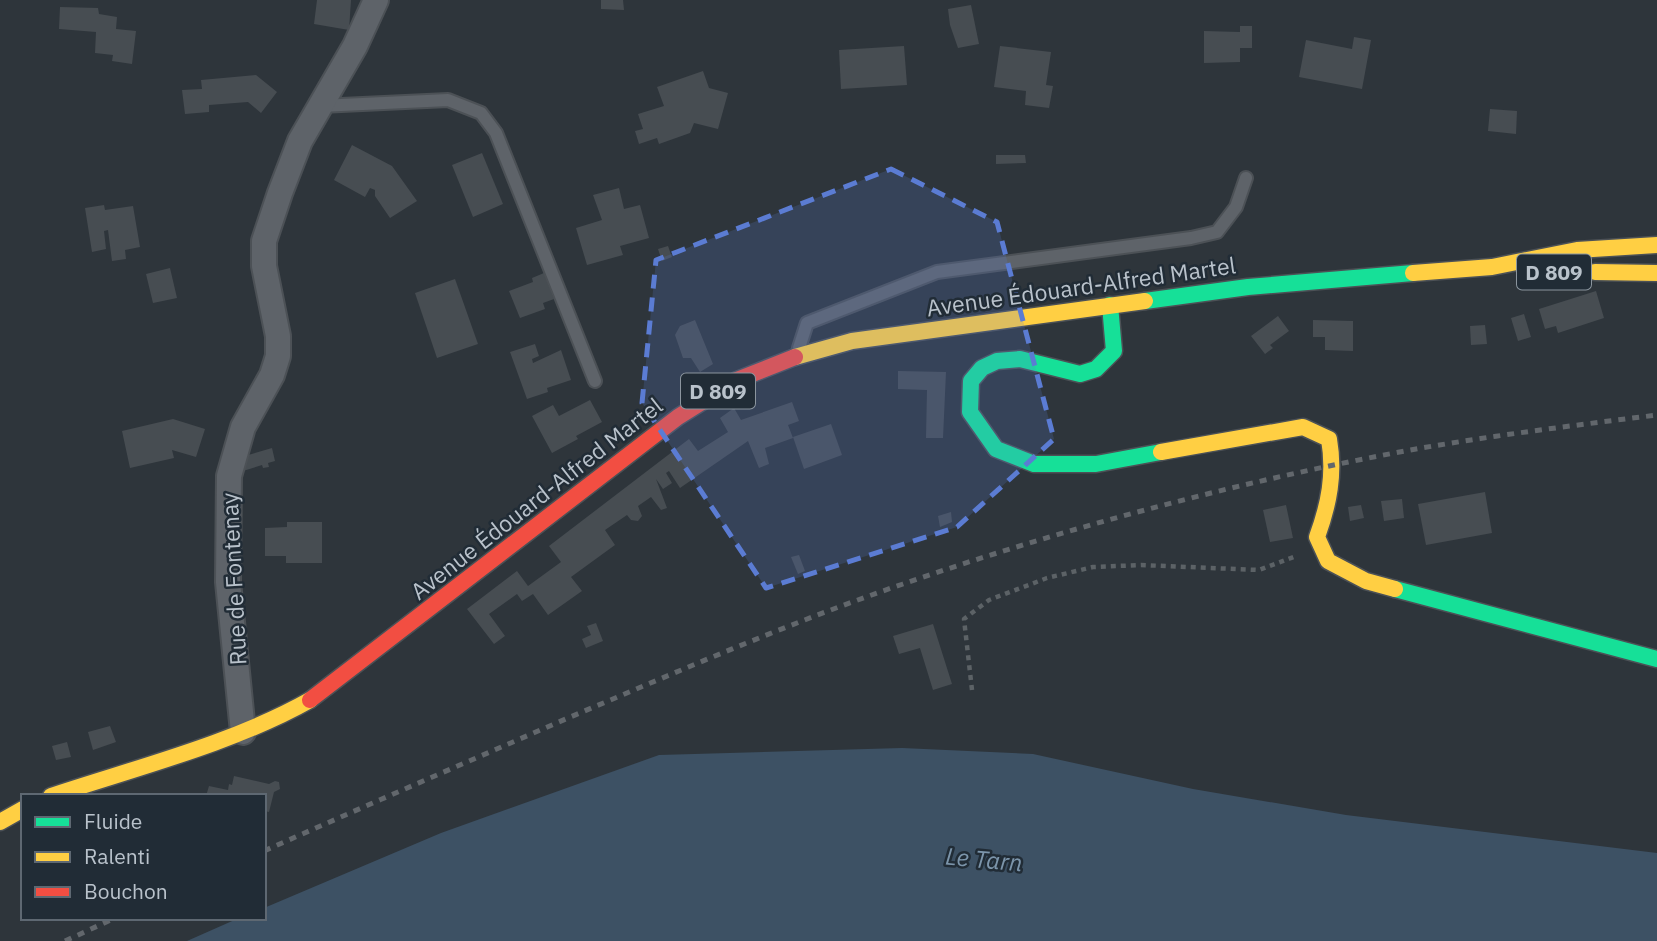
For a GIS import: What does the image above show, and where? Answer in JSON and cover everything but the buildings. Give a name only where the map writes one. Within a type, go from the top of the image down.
[{"type":"main road","name":"D 809","points":[[1492,267],[1577,250],[1657,245]]},
{"type":"main road","name":"Avenue Édouard-Alfred Martel","points":[[57,794],[243,732],[287,713],[317,696],[678,417],[715,392],[757,370],[852,341],[1248,287],[1492,267]]},
{"type":"main road","name":"D 809","points":[[1492,267],[1558,272]]},
{"type":"main road","name":"D 809","points":[[1581,272],[1657,273]]},
{"type":"main road","points":[[1110,305],[1114,351],[1096,369],[1080,374],[1020,359],[997,360],[982,368],[971,381],[970,412],[996,449],[1034,464],[1096,464],[1303,427],[1329,439],[1334,465],[1328,505],[1317,537],[1328,561],[1366,581],[1657,659]]},
{"type":"main road","points":[[0,804],[21,802]]},
{"type":"main road","points":[[0,822],[21,810]]},
{"type":"street","name":"Rue de Fontenay","points":[[243,732],[229,582],[229,476],[243,427],[272,376],[278,356],[278,336],[264,266],[264,241],[300,141],[355,46],[376,0]]},
{"type":"lane","points":[[320,106],[448,100],[481,113],[496,133],[595,381]]},
{"type":"lane","points":[[796,356],[807,323],[937,272],[1191,238],[1217,232],[1236,207],[1246,178]]},
{"type":"path","points":[[972,690],[964,619],[989,600],[1047,578],[1093,567],[1141,565],[1259,570],[1298,555],[1317,537]]},
{"type":"highlighted area","points":[[891,169],[997,222],[1054,439],[957,527],[766,588],[642,403],[656,260]]},
{"type":"water","name":"Le Tarn","points":[[902,748],[1033,754],[1193,789],[1346,815],[1657,853],[1657,941],[187,941],[234,920],[266,920],[266,907],[441,833],[659,755]]},
{"type":"railway","points":[[266,850],[693,665],[860,599],[965,563],[1157,507],[1352,461],[1476,439],[1657,415]]},
{"type":"railway","points":[[65,941],[111,920]]},
{"type":"traffic: fast","points":[[1145,301],[1248,287],[1413,273]]},
{"type":"traffic: fast","points":[[1110,305],[1114,351],[1096,369],[1080,374],[1020,359],[997,361],[982,368],[971,381],[970,412],[996,449],[1034,464],[1096,464],[1161,452]]},
{"type":"traffic: fast","points":[[1395,589],[1657,659]]},
{"type":"traffic: slow","points":[[1413,273],[1492,267],[1577,250],[1657,245]]},
{"type":"traffic: slow","points":[[1595,272],[1657,273]]},
{"type":"traffic: slow","points":[[795,357],[852,341],[1145,301]]},
{"type":"traffic: slow","points":[[1161,452],[1303,427],[1329,439],[1330,489],[1317,537],[1328,561],[1366,581],[1395,589]]},
{"type":"traffic: slow","points":[[57,794],[217,742],[310,700]]},
{"type":"traffic: slow","points":[[0,822],[21,810]]},
{"type":"traffic: jam","points":[[310,700],[678,417],[737,380],[795,357]]}]
